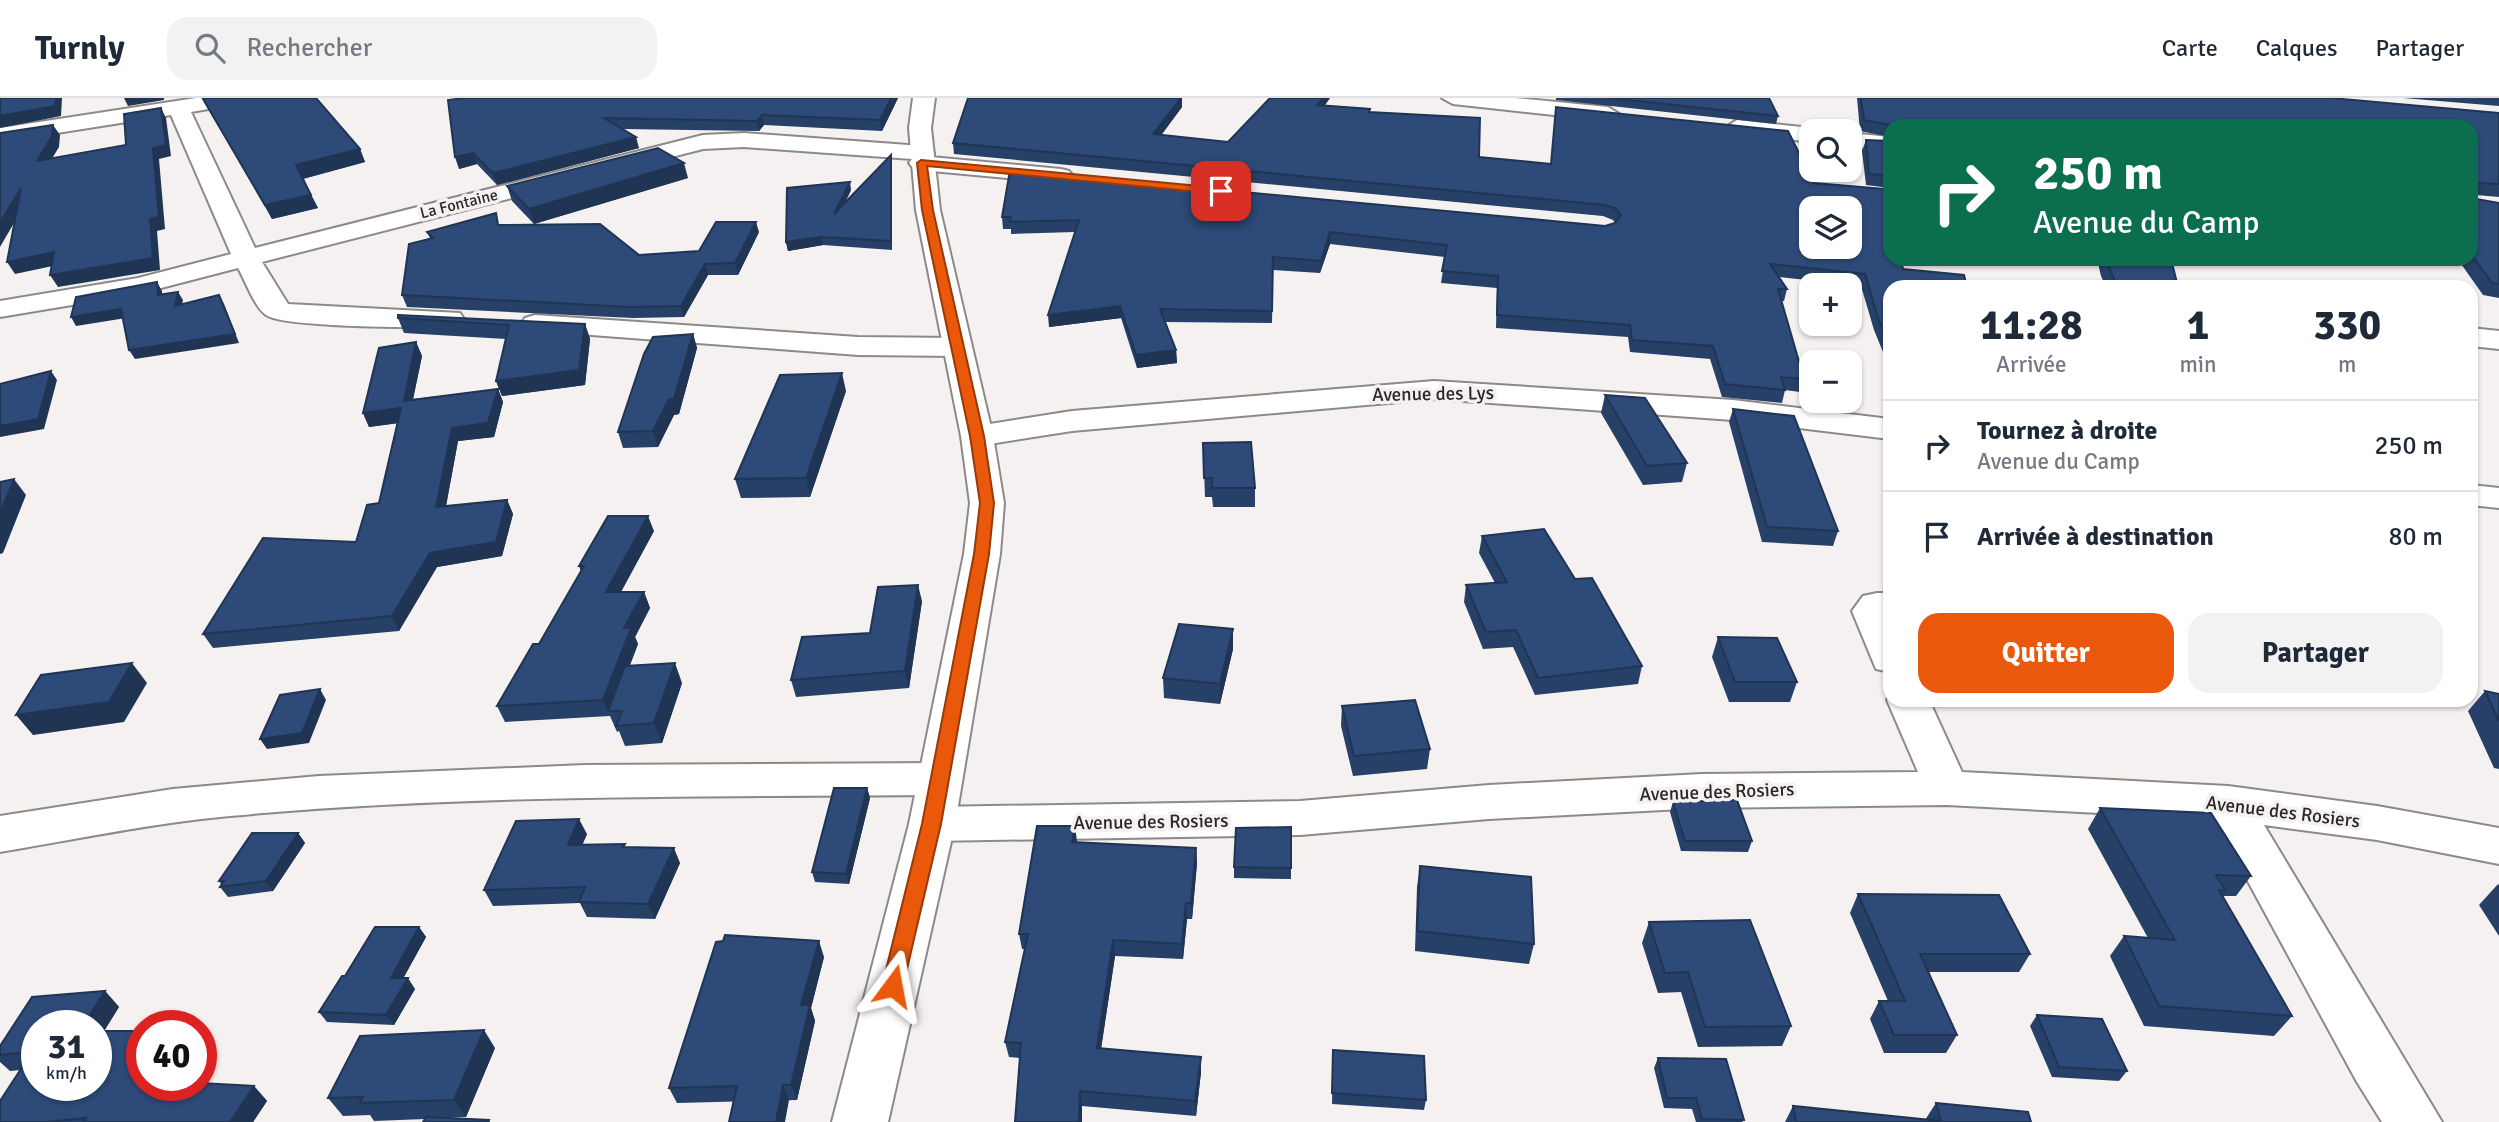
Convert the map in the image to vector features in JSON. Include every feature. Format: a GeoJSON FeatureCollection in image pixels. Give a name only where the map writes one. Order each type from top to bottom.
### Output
{"type":"FeatureCollection","features":[{"type":"Feature","properties":{"kind":"street"},"geometry":{"type":"LineString","coordinates":[[0,135],[237,98]]}},
{"type":"Feature","properties":{"kind":"street"},"geometry":{"type":"LineString","coordinates":[[860,1122],[932,824],[982,554],[987,503],[977,436],[928,210],[921,158],[920,110],[924,98]]}},
{"type":"Feature","properties":{"kind":"street"},"geometry":{"type":"LineString","coordinates":[[1453,98],[1633,117]]}},
{"type":"Feature","properties":{"kind":"street"},"geometry":{"type":"LineString","coordinates":[[178,107],[246,258],[268,301],[282,312],[497,321],[858,346],[957,347]]}},
{"type":"Feature","properties":{"kind":"street"},"geometry":{"type":"LineString","coordinates":[[1716,125],[1799,134]]}},
{"type":"Feature","properties":{"kind":"street","name":"La Fontaine"},"geometry":{"type":"LineString","coordinates":[[0,309],[105,294],[712,141],[921,158],[1088,178]]}},
{"type":"Feature","properties":{"kind":"street"},"geometry":{"type":"LineString","coordinates":[[1862,141],[1883,143]]}},
{"type":"Feature","properties":{"kind":"street"},"geometry":{"type":"LineString","coordinates":[[2478,338],[2499,340]]}},
{"type":"Feature","properties":{"kind":"street","name":"Avenue des Lys"},"geometry":{"type":"LineString","coordinates":[[977,436],[1126,416],[1434,390],[1732,410],[1883,428]]}},
{"type":"Feature","properties":{"kind":"street"},"geometry":{"type":"LineString","coordinates":[[2478,496],[2499,498]]}},
{"type":"Feature","properties":{"kind":"street"},"geometry":{"type":"LineString","coordinates":[[1883,605],[1877,605],[1871,611],[1883,641]]}},
{"type":"Feature","properties":{"kind":"street"},"geometry":{"type":"LineString","coordinates":[[1911,707],[1947,788]]}},
{"type":"Feature","properties":{"kind":"street"},"geometry":{"type":"LineString","coordinates":[[0,834],[227,799],[307,793],[488,783],[940,779]]}},
{"type":"Feature","properties":{"kind":"street","name":"Avenue des Rosiers"},"geometry":{"type":"LineString","coordinates":[[932,824],[1300,818],[1489,802],[1702,791],[1947,788],[2228,803],[2377,823],[2499,846]]}},
{"type":"Feature","properties":{"kind":"street"},"geometry":{"type":"LineString","coordinates":[[2228,803],[2376,1065],[2414,1122]]}},
{"type":"Feature","properties":{"kind":"building"},"geometry":{"type":"Polygon","coordinates":[[[0,98],[56,98],[55,106],[0,116],[0,98]]]}},
{"type":"Feature","properties":{"kind":"building"},"geometry":{"type":"Polygon","coordinates":[[[316,98],[360,149],[296,165],[311,195],[265,205],[203,99],[316,98]]]}},
{"type":"Feature","properties":{"kind":"building"},"geometry":{"type":"Polygon","coordinates":[[[891,98],[880,120],[762,115],[757,121],[604,118],[636,137],[493,173],[473,153],[455,157],[448,100],[891,98]]]}},
{"type":"Feature","properties":{"kind":"building"},"geometry":{"type":"Polygon","coordinates":[[[968,98],[1181,98],[1153,134],[1228,142],[1270,98],[1323,98],[1317,105],[1370,109],[1369,112],[1480,118],[1479,157],[1551,164],[1556,107],[1788,131],[1799,153],[1799,182],[1883,189],[1883,266],[1902,266],[1903,269],[1964,275],[1965,280],[1883,280],[1883,329],[1865,274],[1770,264],[1787,289],[1778,289],[1799,362],[1799,379],[1781,377],[1785,390],[1725,384],[1713,346],[1632,340],[1630,325],[1497,315],[1498,276],[1442,271],[1447,245],[1330,232],[1321,261],[1273,257],[1272,311],[1160,309],[1176,350],[1136,355],[1120,306],[1048,315],[1079,220],[1010,222],[1011,217],[1002,217],[1010,170],[1605,226],[1615,223],[1621,215],[1615,208],[953,143],[968,98]]]}},
{"type":"Feature","properties":{"kind":"building"},"geometry":{"type":"Polygon","coordinates":[[[1609,98],[1769,98],[1778,116],[1609,98]]]}},
{"type":"Feature","properties":{"kind":"building"},"geometry":{"type":"Polygon","coordinates":[[[1861,98],[2331,98],[2499,113],[2499,184],[2478,183],[2478,119],[1883,119],[1883,124],[1864,120],[1861,98]]]}},
{"type":"Feature","properties":{"kind":"building"},"geometry":{"type":"Polygon","coordinates":[[[161,108],[166,145],[153,148],[159,217],[150,219],[153,258],[50,275],[54,252],[7,262],[21,188],[0,223],[0,133],[53,125],[52,136],[37,161],[126,145],[124,114],[161,108]]]}},
{"type":"Feature","properties":{"kind":"building"},"geometry":{"type":"Polygon","coordinates":[[[1866,140],[1883,141],[1883,175],[1869,174],[1866,140]]]}},
{"type":"Feature","properties":{"kind":"building"},"geometry":{"type":"Polygon","coordinates":[[[658,148],[684,163],[529,209],[507,186],[658,148]]]}},
{"type":"Feature","properties":{"kind":"building"},"geometry":{"type":"Polygon","coordinates":[[[891,155],[891,241],[821,237],[786,242],[787,188],[850,182],[834,214],[891,155]]]}},
{"type":"Feature","properties":{"kind":"building"},"geometry":{"type":"Polygon","coordinates":[[[2478,199],[2499,203],[2499,284],[2492,283],[2478,264],[2478,199]]]}},
{"type":"Feature","properties":{"kind":"building"},"geometry":{"type":"Polygon","coordinates":[[[496,213],[498,225],[600,224],[639,255],[699,251],[716,222],[756,222],[735,263],[705,264],[681,306],[629,307],[402,295],[409,244],[433,238],[427,232],[496,213]]]}},
{"type":"Feature","properties":{"kind":"building"},"geometry":{"type":"Polygon","coordinates":[[[2109,266],[2173,266],[2176,280],[2114,280],[2109,266]]]}},
{"type":"Feature","properties":{"kind":"building"},"geometry":{"type":"Polygon","coordinates":[[[157,282],[158,295],[178,292],[175,306],[219,295],[235,334],[129,350],[121,309],[71,317],[76,297],[157,282]]]}},
{"type":"Feature","properties":{"kind":"building"},"geometry":{"type":"Polygon","coordinates":[[[398,315],[585,324],[579,370],[496,381],[509,325],[398,318],[398,315]]]}},
{"type":"Feature","properties":{"kind":"building"},"geometry":{"type":"Polygon","coordinates":[[[693,334],[674,399],[669,399],[653,431],[618,432],[644,354],[653,337],[693,334]]]}},
{"type":"Feature","properties":{"kind":"building"},"geometry":{"type":"Polygon","coordinates":[[[416,342],[404,401],[498,389],[488,423],[452,428],[436,507],[507,500],[496,542],[430,553],[392,616],[203,634],[263,538],[356,542],[367,505],[379,503],[401,408],[363,413],[379,348],[416,342]]]}},
{"type":"Feature","properties":{"kind":"building"},"geometry":{"type":"Polygon","coordinates":[[[51,371],[38,419],[0,426],[0,384],[51,371]]]}},
{"type":"Feature","properties":{"kind":"building"},"geometry":{"type":"Polygon","coordinates":[[[842,373],[806,478],[735,479],[780,375],[842,373]]]}},
{"type":"Feature","properties":{"kind":"building"},"geometry":{"type":"Polygon","coordinates":[[[1605,395],[1645,398],[1687,463],[1647,466],[1605,395]]]}},
{"type":"Feature","properties":{"kind":"building"},"geometry":{"type":"Polygon","coordinates":[[[1733,409],[1794,416],[1838,531],[1767,527],[1733,409]]]}},
{"type":"Feature","properties":{"kind":"building"},"geometry":{"type":"Polygon","coordinates":[[[1251,442],[1255,488],[1212,488],[1212,478],[1204,478],[1203,443],[1251,442]]]}},
{"type":"Feature","properties":{"kind":"building"},"geometry":{"type":"Polygon","coordinates":[[[14,479],[0,514],[0,482],[14,479]]]}},
{"type":"Feature","properties":{"kind":"building"},"geometry":{"type":"Polygon","coordinates":[[[608,516],[648,516],[606,592],[644,592],[624,628],[631,628],[603,700],[497,706],[533,644],[539,644],[584,566],[579,566],[608,516]]]}},
{"type":"Feature","properties":{"kind":"building"},"geometry":{"type":"Polygon","coordinates":[[[1544,529],[1575,579],[1592,578],[1642,666],[1538,678],[1516,630],[1486,632],[1466,585],[1507,582],[1482,536],[1544,529]]]}},
{"type":"Feature","properties":{"kind":"building"},"geometry":{"type":"Polygon","coordinates":[[[918,585],[905,671],[791,680],[802,637],[870,633],[878,587],[918,585]]]}},
{"type":"Feature","properties":{"kind":"building"},"geometry":{"type":"Polygon","coordinates":[[[1179,624],[1233,629],[1220,684],[1163,678],[1179,624]]]}},
{"type":"Feature","properties":{"kind":"building"},"geometry":{"type":"Polygon","coordinates":[[[1718,637],[1777,638],[1797,682],[1735,682],[1718,637]]]}},
{"type":"Feature","properties":{"kind":"building"},"geometry":{"type":"Polygon","coordinates":[[[132,663],[109,702],[16,715],[41,675],[132,663]]]}},
{"type":"Feature","properties":{"kind":"building"},"geometry":{"type":"Polygon","coordinates":[[[675,663],[654,723],[616,726],[622,711],[608,711],[625,666],[675,663]]]}},
{"type":"Feature","properties":{"kind":"building"},"geometry":{"type":"Polygon","coordinates":[[[320,689],[302,733],[260,739],[280,695],[320,689]]]}},
{"type":"Feature","properties":{"kind":"building"},"geometry":{"type":"Polygon","coordinates":[[[2485,691],[2499,694],[2499,721],[2485,691]]]}},
{"type":"Feature","properties":{"kind":"building"},"geometry":{"type":"Polygon","coordinates":[[[1415,700],[1430,749],[1354,756],[1342,706],[1415,700]]]}},
{"type":"Feature","properties":{"kind":"building"},"geometry":{"type":"Polygon","coordinates":[[[834,788],[867,788],[846,874],[812,872],[834,788]]]}},
{"type":"Feature","properties":{"kind":"building"},"geometry":{"type":"Polygon","coordinates":[[[1737,800],[1752,841],[1685,841],[1673,802],[1737,800]]]}},
{"type":"Feature","properties":{"kind":"building"},"geometry":{"type":"Polygon","coordinates":[[[2100,808],[2211,813],[2251,876],[2216,875],[2226,891],[2219,890],[2292,1016],[2159,1006],[2124,936],[2175,940],[2100,808]]]}},
{"type":"Feature","properties":{"kind":"building"},"geometry":{"type":"Polygon","coordinates":[[[579,819],[568,845],[625,844],[623,847],[674,848],[648,904],[579,902],[585,887],[484,890],[516,821],[579,819]]]}},
{"type":"Feature","properties":{"kind":"building"},"geometry":{"type":"Polygon","coordinates":[[[1037,826],[1075,826],[1072,842],[1196,848],[1191,903],[1186,903],[1182,944],[1113,940],[1097,1048],[1201,1057],[1195,1101],[1080,1091],[1079,1122],[1015,1122],[1021,1043],[1005,1042],[1028,934],[1019,934],[1037,826]]]}},
{"type":"Feature","properties":{"kind":"building"},"geometry":{"type":"Polygon","coordinates":[[[1291,827],[1291,868],[1234,867],[1236,828],[1291,827]]]}},
{"type":"Feature","properties":{"kind":"building"},"geometry":{"type":"Polygon","coordinates":[[[252,833],[298,833],[266,881],[220,887],[224,881],[219,881],[252,833]]]}},
{"type":"Feature","properties":{"kind":"building"},"geometry":{"type":"Polygon","coordinates":[[[1420,866],[1531,877],[1534,944],[1417,931],[1420,866]]]}},
{"type":"Feature","properties":{"kind":"building"},"geometry":{"type":"Polygon","coordinates":[[[1858,894],[1999,895],[2030,954],[1920,954],[1957,1035],[1894,1035],[1879,1001],[1905,1001],[1858,894]]]}},
{"type":"Feature","properties":{"kind":"building"},"geometry":{"type":"Polygon","coordinates":[[[1750,920],[1791,1026],[1705,1027],[1688,972],[1665,973],[1649,922],[1750,920]]]}},
{"type":"Feature","properties":{"kind":"building"},"geometry":{"type":"Polygon","coordinates":[[[375,927],[419,927],[391,978],[408,978],[386,1015],[319,1012],[342,976],[345,976],[375,927]]]}},
{"type":"Feature","properties":{"kind":"building"},"geometry":{"type":"Polygon","coordinates":[[[725,935],[819,941],[801,1005],[810,1005],[791,1085],[783,1085],[776,1122],[729,1122],[737,1086],[669,1088],[716,942],[723,941],[725,935]]]}},
{"type":"Feature","properties":{"kind":"building"},"geometry":{"type":"Polygon","coordinates":[[[105,991],[93,1010],[24,1010],[32,997],[105,991]]]}},
{"type":"Feature","properties":{"kind":"building"},"geometry":{"type":"Polygon","coordinates":[[[21,1014],[21,1053],[0,1055],[0,1046],[21,1014]]]}},
{"type":"Feature","properties":{"kind":"building"},"geometry":{"type":"Polygon","coordinates":[[[2037,1015],[2102,1019],[2127,1071],[2059,1067],[2037,1015]]]}},
{"type":"Feature","properties":{"kind":"building"},"geometry":{"type":"Polygon","coordinates":[[[484,1030],[454,1100],[360,1103],[363,1097],[328,1098],[360,1036],[484,1030]]]}},
{"type":"Feature","properties":{"kind":"building"},"geometry":{"type":"Polygon","coordinates":[[[112,1031],[126,1031],[126,1101],[217,1101],[217,1084],[254,1086],[230,1122],[84,1122],[86,1118],[46,1122],[0,1122],[0,1101],[21,1069],[21,1101],[112,1101],[112,1031]]]}},
{"type":"Feature","properties":{"kind":"building"},"geometry":{"type":"Polygon","coordinates":[[[1333,1050],[1424,1056],[1426,1100],[1332,1093],[1333,1050]]]}},
{"type":"Feature","properties":{"kind":"building"},"geometry":{"type":"Polygon","coordinates":[[[1658,1058],[1726,1059],[1744,1120],[1702,1119],[1696,1098],[1667,1098],[1658,1058]]]}},
{"type":"Feature","properties":{"kind":"building"},"geometry":{"type":"Polygon","coordinates":[[[1936,1103],[2028,1112],[2031,1122],[1796,1122],[1793,1106],[1941,1121],[1936,1103]]]}},
{"type":"Feature","properties":{"kind":"building"},"geometry":{"type":"Polygon","coordinates":[[[426,1117],[489,1120],[423,1122],[426,1117]]]}},
{"type":"Feature","properties":{"kind":"route"},"geometry":{"type":"LineString","coordinates":[[893,986],[932,824],[982,554],[987,503],[980,450],[928,210],[921,163],[1221,191]]}}]}
